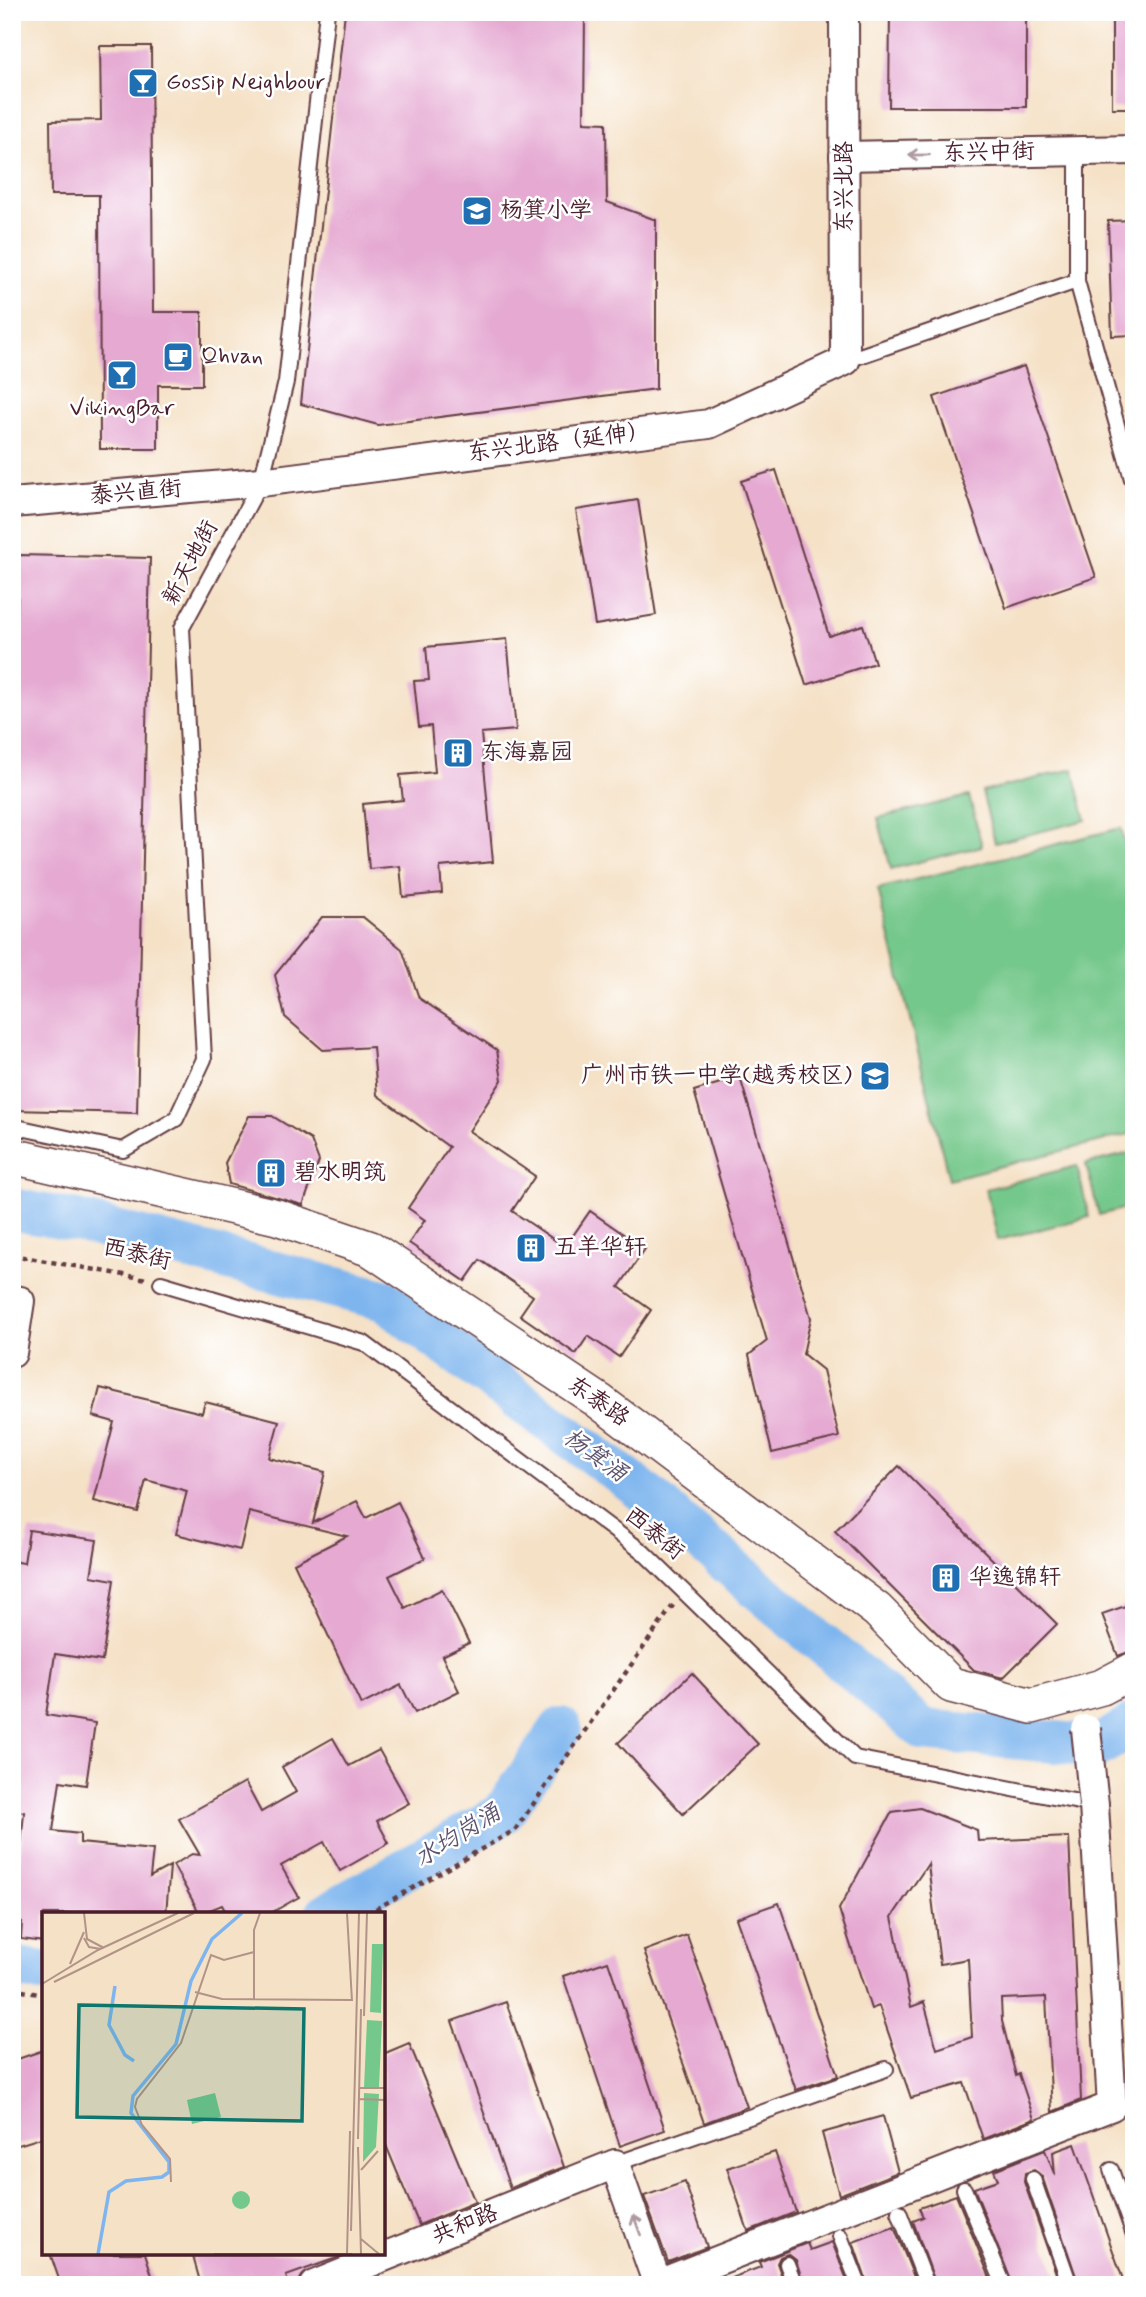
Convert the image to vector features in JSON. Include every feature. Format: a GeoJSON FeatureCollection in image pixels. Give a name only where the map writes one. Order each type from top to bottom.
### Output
{"type":"FeatureCollection","features":[{"type":"Feature","properties":{"kind":"street","name":"东兴北路"},"geometry":{"type":"LineString","coordinates":[[844,12],[845,361]]}},
{"type":"Feature","properties":{"kind":"street","name":"东兴中街"},"geometry":{"type":"LineString","coordinates":[[845,156],[1134,150]]}},
{"type":"Feature","properties":{"kind":"street","name":"东兴北路（延伸）"},"geometry":{"type":"LineString","coordinates":[[261,482],[709,424],[845,361]]}},
{"type":"Feature","properties":{"kind":"street","name":"泰兴直街"},"geometry":{"type":"LineString","coordinates":[[12,503],[261,482]]}},
{"type":"Feature","properties":{"kind":"street","name":"东泰路"},"geometry":{"type":"LineString","coordinates":[[12,1156],[277,1217],[372,1249],[599,1401],[877,1610],[951,1685],[1032,1706],[1102,1687],[1134,1671]]}},
{"type":"Feature","properties":{"kind":"street"},"geometry":{"type":"LineString","coordinates":[[12,1353],[16,1301]]}},
{"type":"Feature","properties":{"kind":"street"},"geometry":{"type":"LineString","coordinates":[[615,2164],[658,2284],[1112,2106],[1094,1805],[1083,1692]]}},
{"type":"Feature","properties":{"kind":"street","name":"共和路"},"geometry":{"type":"LineString","coordinates":[[314,2285],[615,2164]]}},
{"type":"Feature","properties":{"kind":"lane","name":"新天地街"},"geometry":{"type":"LineString","coordinates":[[12,1126],[123,1150],[176,1119],[204,1059],[182,628],[261,482],[286,382],[327,12]]}},
{"type":"Feature","properties":{"kind":"lane"},"geometry":{"type":"LineString","coordinates":[[1077,151],[1077,281],[1132,479]]}},
{"type":"Feature","properties":{"kind":"lane"},"geometry":{"type":"LineString","coordinates":[[845,361],[1077,281]]}},
{"type":"Feature","properties":{"kind":"lane","name":"西泰街"},"geometry":{"type":"LineString","coordinates":[[162,1283],[364,1343],[643,1552],[685,1589],[855,1758],[1094,1805]]}},
{"type":"Feature","properties":{"kind":"lane"},"geometry":{"type":"LineString","coordinates":[[615,2164],[886,2069]]}},
{"type":"Feature","properties":{"kind":"lane"},"geometry":{"type":"LineString","coordinates":[[1111,2170],[1134,2235]]}},
{"type":"Feature","properties":{"kind":"lane"},"geometry":{"type":"LineString","coordinates":[[1032,2179],[1070,2285]]}},
{"type":"Feature","properties":{"kind":"lane"},"geometry":{"type":"LineString","coordinates":[[964,2189],[1003,2285]]}},
{"type":"Feature","properties":{"kind":"lane"},"geometry":{"type":"LineString","coordinates":[[899,2212],[927,2285]]}},
{"type":"Feature","properties":{"kind":"lane"},"geometry":{"type":"LineString","coordinates":[[841,2236],[859,2285]]}},
{"type":"Feature","properties":{"kind":"lane"},"geometry":{"type":"LineString","coordinates":[[788,2264],[795,2285]]}},
{"type":"Feature","properties":{"kind":"path","name":"西泰街"},"geometry":{"type":"LineString","coordinates":[[12,1255],[117,1272],[162,1283]]}},
{"type":"Feature","properties":{"kind":"path"},"geometry":{"type":"LineString","coordinates":[[371,1912],[515,1830],[685,1589]]}},
{"type":"Feature","properties":{"kind":"path"},"geometry":{"type":"LineString","coordinates":[[12,1989],[42,1994]]}},
{"type":"Feature","properties":{"kind":"green space"},"geometry":{"type":"Polygon","coordinates":[[[1073,769],[1086,820],[995,843],[982,792],[1073,769]]]}},
{"type":"Feature","properties":{"kind":"green space"},"geometry":{"type":"Polygon","coordinates":[[[969,796],[982,846],[891,869],[878,818],[969,796]]]}},
{"type":"Feature","properties":{"kind":"green space"},"geometry":{"type":"Polygon","coordinates":[[[1121,828],[1134,879],[1134,1133],[949,1179],[878,889],[1121,828]]]}},
{"type":"Feature","properties":{"kind":"green space"},"geometry":{"type":"Polygon","coordinates":[[[1134,1152],[1134,1206],[1099,1215],[1086,1164],[1134,1152]]]}},
{"type":"Feature","properties":{"kind":"green space"},"geometry":{"type":"Polygon","coordinates":[[[1077,1166],[1089,1217],[998,1240],[986,1189],[1077,1166]]]}},
{"type":"Feature","properties":{"kind":"building","name":"杨箕小学"},"geometry":{"type":"Polygon","coordinates":[[[345,12],[585,12],[584,122],[606,123],[607,202],[656,220],[656,389],[378,425],[301,404],[345,12]]]}},
{"type":"Feature","properties":{"kind":"building"},"geometry":{"type":"Polygon","coordinates":[[[890,12],[1026,12],[1026,107],[889,107],[890,12]]]}},
{"type":"Feature","properties":{"kind":"building"},"geometry":{"type":"Polygon","coordinates":[[[1112,12],[1134,12],[1134,108],[1112,108],[1112,12]]]}},
{"type":"Feature","properties":{"kind":"building"},"geometry":{"type":"Polygon","coordinates":[[[100,46],[151,46],[153,312],[202,312],[202,385],[158,385],[158,449],[100,449],[99,195],[51,195],[50,121],[101,120],[100,46]]]}},
{"type":"Feature","properties":{"kind":"building"},"geometry":{"type":"Polygon","coordinates":[[[1134,220],[1134,335],[1112,336],[1108,221],[1134,220]]]}},
{"type":"Feature","properties":{"kind":"building"},"geometry":{"type":"Polygon","coordinates":[[[1024,366],[1096,577],[1006,608],[934,397],[1024,366]]]}},
{"type":"Feature","properties":{"kind":"building"},"geometry":{"type":"Polygon","coordinates":[[[776,470],[829,636],[863,625],[875,663],[806,685],[741,481],[776,470]]]}},
{"type":"Feature","properties":{"kind":"building"},"geometry":{"type":"Polygon","coordinates":[[[638,500],[656,615],[595,625],[576,510],[638,500]]]}},
{"type":"Feature","properties":{"kind":"building"},"geometry":{"type":"Polygon","coordinates":[[[19,555],[150,558],[137,1113],[12,1110],[12,764],[19,555]]]}},
{"type":"Feature","properties":{"kind":"building","name":"东海嘉园"},"geometry":{"type":"Polygon","coordinates":[[[507,639],[516,730],[481,733],[493,862],[440,867],[442,893],[403,897],[400,866],[369,869],[363,804],[403,800],[400,775],[435,772],[431,726],[419,727],[414,681],[429,680],[426,647],[507,639]]]}},
{"type":"Feature","properties":{"kind":"building"},"geometry":{"type":"Polygon","coordinates":[[[322,917],[363,917],[402,949],[419,998],[497,1050],[502,1080],[469,1131],[535,1176],[512,1211],[565,1247],[590,1211],[645,1249],[619,1287],[651,1310],[619,1357],[588,1336],[576,1354],[520,1315],[533,1296],[480,1260],[465,1281],[409,1243],[425,1220],[408,1208],[449,1147],[377,1095],[373,1047],[323,1050],[285,1017],[275,975],[322,917]]]}},
{"type":"Feature","properties":{"kind":"building"},"geometry":{"type":"Polygon","coordinates":[[[740,1077],[811,1318],[803,1354],[823,1370],[839,1437],[772,1453],[749,1355],[767,1341],[694,1091],[740,1077]]]}},
{"type":"Feature","properties":{"kind":"building","name":"碧水明筑"},"geometry":{"type":"Polygon","coordinates":[[[249,1116],[272,1116],[311,1140],[319,1161],[303,1205],[229,1184],[225,1163],[249,1116]]]}},
{"type":"Feature","properties":{"kind":"building"},"geometry":{"type":"Polygon","coordinates":[[[100,1388],[202,1413],[205,1402],[279,1421],[269,1458],[325,1472],[313,1523],[357,1501],[366,1518],[398,1502],[425,1558],[389,1576],[405,1608],[442,1589],[469,1643],[442,1656],[459,1691],[415,1713],[401,1685],[361,1705],[294,1563],[347,1536],[249,1512],[240,1550],[176,1534],[187,1491],[146,1480],[138,1512],[94,1501],[114,1422],[93,1416],[100,1388]]]}},
{"type":"Feature","properties":{"kind":"building","name":"华逸锦轩"},"geometry":{"type":"Polygon","coordinates":[[[899,1466],[1057,1624],[1003,1678],[974,1670],[835,1531],[899,1466]]]}},
{"type":"Feature","properties":{"kind":"building"},"geometry":{"type":"Polygon","coordinates":[[[29,1530],[97,1540],[91,1576],[114,1580],[102,1661],[55,1654],[46,1715],[95,1723],[86,1785],[60,1781],[53,1831],[80,1834],[80,1843],[153,1850],[150,1877],[170,1866],[166,1912],[42,1912],[42,1942],[21,1939],[22,1922],[12,1921],[12,1867],[19,1868],[24,1812],[12,1810],[12,1561],[24,1563],[29,1530]]]}},
{"type":"Feature","properties":{"kind":"building"},"geometry":{"type":"Polygon","coordinates":[[[1134,1603],[1134,1650],[1118,1656],[1102,1614],[1134,1603]]]}},
{"type":"Feature","properties":{"kind":"building"},"geometry":{"type":"Polygon","coordinates":[[[692,1673],[758,1744],[683,1814],[618,1743],[692,1673]]]}},
{"type":"Feature","properties":{"kind":"building"},"geometry":{"type":"Polygon","coordinates":[[[333,1738],[349,1766],[379,1750],[409,1803],[377,1821],[389,1843],[340,1871],[324,1842],[281,1866],[299,1897],[273,1912],[226,1912],[222,1905],[199,1912],[173,1865],[192,1854],[200,1855],[179,1819],[245,1782],[261,1812],[296,1792],[282,1767],[333,1738]]]}},
{"type":"Feature","properties":{"kind":"building"},"geometry":{"type":"Polygon","coordinates":[[[920,1808],[977,1830],[978,1841],[1069,1837],[1081,2100],[1052,2112],[1046,1997],[1001,1999],[1002,2021],[1016,2076],[1019,2074],[1034,2119],[983,2139],[964,2083],[911,2098],[879,2006],[871,2009],[839,1909],[892,1812],[920,1808]],[[928,1864],[892,1917],[911,2007],[924,2002],[937,2049],[972,2037],[968,1959],[940,1964],[928,1864]]]}},
{"type":"Feature","properties":{"kind":"building"},"geometry":{"type":"Polygon","coordinates":[[[779,1903],[838,2076],[796,2090],[736,1918],[779,1903]]]}},
{"type":"Feature","properties":{"kind":"building"},"geometry":{"type":"Polygon","coordinates":[[[687,1935],[747,2107],[704,2123],[644,1951],[687,1935]]]}},
{"type":"Feature","properties":{"kind":"building"},"geometry":{"type":"Polygon","coordinates":[[[608,1961],[665,2130],[620,2146],[563,1976],[608,1961]]]}},
{"type":"Feature","properties":{"kind":"building"},"geometry":{"type":"Polygon","coordinates":[[[506,2002],[564,2167],[510,2188],[452,2021],[506,2002]]]}},
{"type":"Feature","properties":{"kind":"building"},"geometry":{"type":"Polygon","coordinates":[[[409,2043],[475,2202],[419,2225],[385,2143],[385,2053],[409,2043]]]}},
{"type":"Feature","properties":{"kind":"building"},"geometry":{"type":"Polygon","coordinates":[[[42,2051],[42,2138],[12,2147],[12,2061],[42,2051]]]}},
{"type":"Feature","properties":{"kind":"building"},"geometry":{"type":"Polygon","coordinates":[[[883,2116],[898,2172],[839,2195],[822,2133],[883,2116]]]}},
{"type":"Feature","properties":{"kind":"building"},"geometry":{"type":"Polygon","coordinates":[[[1075,2144],[1125,2285],[1079,2285],[1042,2176],[1034,2170],[1025,2173],[1024,2182],[1060,2285],[1013,2285],[974,2188],[998,2180],[994,2170],[1045,2150],[1055,2176],[1053,2152],[1075,2144]]]}},
{"type":"Feature","properties":{"kind":"building"},"geometry":{"type":"Polygon","coordinates":[[[775,2152],[796,2212],[748,2231],[727,2168],[775,2152]]]}},
{"type":"Feature","properties":{"kind":"building"},"geometry":{"type":"Polygon","coordinates":[[[685,2182],[707,2247],[668,2262],[644,2196],[685,2182]]]}},
{"type":"Feature","properties":{"kind":"building"},"geometry":{"type":"Polygon","coordinates":[[[956,2195],[993,2285],[936,2285],[913,2221],[923,2217],[919,2208],[956,2195]]]}},
{"type":"Feature","properties":{"kind":"building"},"geometry":{"type":"Polygon","coordinates":[[[894,2227],[917,2285],[868,2285],[853,2242],[894,2227]]]}},
{"type":"Feature","properties":{"kind":"building"},"geometry":{"type":"Polygon","coordinates":[[[832,2242],[849,2285],[804,2285],[796,2260],[788,2254],[780,2257],[777,2263],[785,2285],[720,2285],[720,2282],[761,2267],[759,2262],[807,2243],[810,2250],[832,2242]]]}},
{"type":"Feature","properties":{"kind":"building"},"geometry":{"type":"Polygon","coordinates":[[[51,2255],[146,2255],[155,2285],[61,2285],[51,2255]]]}},
{"type":"Feature","properties":{"kind":"building"},"geometry":{"type":"Polygon","coordinates":[[[193,2255],[342,2255],[286,2276],[289,2285],[201,2285],[193,2255]]]}},
{"type":"Feature","properties":{"kind":"waterway","name":"杨箕涌"},"geometry":{"type":"LineString","coordinates":[[12,1209],[77,1221],[384,1300],[640,1489],[924,1730],[1099,1746],[1134,1724]]}},
{"type":"Feature","properties":{"kind":"waterway","name":"水均岗涌"},"geometry":{"type":"LineString","coordinates":[[330,1912],[502,1814],[561,1728]]}},
{"type":"Feature","properties":{"kind":"waterway","name":"水均岗涌"},"geometry":{"type":"LineString","coordinates":[[12,1967],[42,1972]]}},
{"type":"Feature","properties":{"kind":"place","name":"Gossip Neighbour"},"geometry":{"type":"Point","coordinates":[143,83]}},
{"type":"Feature","properties":{"kind":"place","name":"杨箕小学"},"geometry":{"type":"Point","coordinates":[477,211]}},
{"type":"Feature","properties":{"kind":"place","name":"Qhvan"},"geometry":{"type":"Point","coordinates":[178,357]}},
{"type":"Feature","properties":{"kind":"place","name":"VikingBar"},"geometry":{"type":"Point","coordinates":[122,375]}},
{"type":"Feature","properties":{"kind":"place","name":"东海嘉园"},"geometry":{"type":"Point","coordinates":[458,753]}},
{"type":"Feature","properties":{"kind":"place","name":"广州市铁一中学(越秀校区)"},"geometry":{"type":"Point","coordinates":[875,1076]}},
{"type":"Feature","properties":{"kind":"place","name":"碧水明筑"},"geometry":{"type":"Point","coordinates":[271,1173]}},
{"type":"Feature","properties":{"kind":"place","name":"五羊华轩"},"geometry":{"type":"Point","coordinates":[531,1248]}},
{"type":"Feature","properties":{"kind":"place","name":"华逸锦轩"},"geometry":{"type":"Point","coordinates":[946,1578]}}]}
